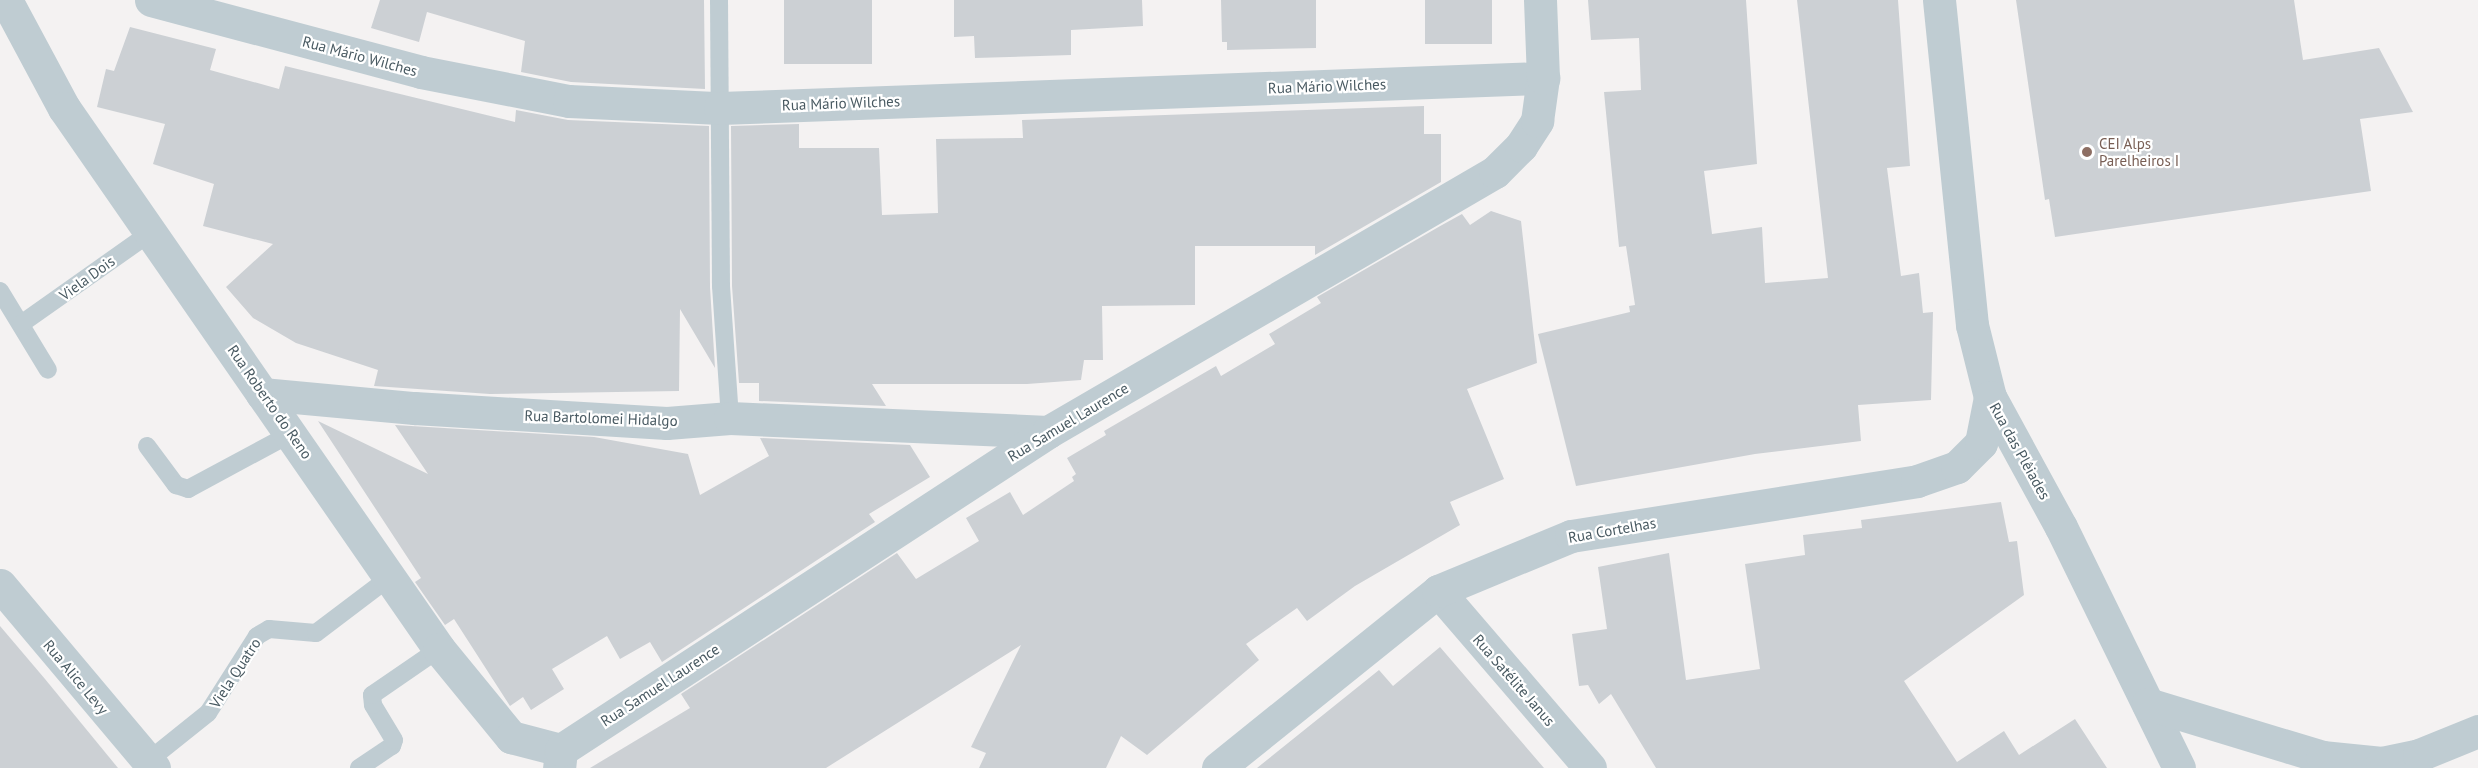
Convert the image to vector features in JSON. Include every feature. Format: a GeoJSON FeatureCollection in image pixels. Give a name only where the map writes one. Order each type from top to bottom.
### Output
{"type":"FeatureCollection","features":[{"type":"Feature","properties":{"kind":"street","name":"Rua Roberto do Reno"},"geometry":{"type":"LineString","coordinates":[[6,0],[64,108],[153,231],[262,394],[292,434],[439,649],[511,736],[560,759]]}},
{"type":"Feature","properties":{"kind":"street","name":"Rua Mário Wilches"},"geometry":{"type":"LineString","coordinates":[[151,0],[421,72],[569,101],[720,108],[1543,78]]}},
{"type":"Feature","properties":{"kind":"street","name":"Rua Samuel Laurence"},"geometry":{"type":"LineString","coordinates":[[560,759],[1048,432],[1495,172],[1521,146],[1537,121],[1543,78],[1540,0]]}},
{"type":"Feature","properties":{"kind":"street","name":"Rua das Plêiades"},"geometry":{"type":"LineString","coordinates":[[1939,0],[1972,325],[1990,397],[2061,527],[2179,768]]}},
{"type":"Feature","properties":{"kind":"street","name":"Rua Bartolomei Hidalgo"},"geometry":{"type":"LineString","coordinates":[[262,394],[414,408],[667,423],[730,418],[1048,432]]}},
{"type":"Feature","properties":{"kind":"street","name":"Rua Cortelhas"},"geometry":{"type":"LineString","coordinates":[[1218,768],[1438,591],[1571,536],[1927,477],[1957,466],[1981,443],[1990,397]]}},
{"type":"Feature","properties":{"kind":"street","name":"Rua Alice Levy"},"geometry":{"type":"LineString","coordinates":[[0,585],[151,764]]}},
{"type":"Feature","properties":{"kind":"street","name":"Rua Satélite Janus"},"geometry":{"type":"LineString","coordinates":[[1438,591],[1590,768]]}},
{"type":"Feature","properties":{"kind":"street"},"geometry":{"type":"LineString","coordinates":[[2148,704],[2322,757],[2382,763],[2419,755],[2478,731]]}},
{"type":"Feature","properties":{"kind":"lane"},"geometry":{"type":"LineString","coordinates":[[718,0],[721,286],[730,418]]}},
{"type":"Feature","properties":{"kind":"lane","name":"Viela Dois"},"geometry":{"type":"LineString","coordinates":[[21,324],[153,231]]}},
{"type":"Feature","properties":{"kind":"lane"},"geometry":{"type":"LineString","coordinates":[[0,291],[48,370]]}},
{"type":"Feature","properties":{"kind":"lane"},"geometry":{"type":"LineString","coordinates":[[147,446],[177,485],[188,489],[292,434]]}},
{"type":"Feature","properties":{"kind":"lane","name":"Viela Quatro"},"geometry":{"type":"LineString","coordinates":[[151,764],[208,713],[257,636],[269,629],[316,633],[390,577]]}},
{"type":"Feature","properties":{"kind":"lane"},"geometry":{"type":"LineString","coordinates":[[359,768],[392,746],[394,740],[373,705],[372,695],[439,649]]}},
{"type":"Feature","properties":{"kind":"building"},"geometry":{"type":"Polygon","coordinates":[[[380,0],[704,0],[705,89],[571,82],[521,72],[525,41],[427,12],[419,42],[371,28],[380,0]]]}},
{"type":"Feature","properties":{"kind":"building"},"geometry":{"type":"Polygon","coordinates":[[[784,0],[872,0],[872,64],[784,64],[784,0]]]}},
{"type":"Feature","properties":{"kind":"building"},"geometry":{"type":"Polygon","coordinates":[[[954,0],[1142,0],[1143,26],[1071,30],[1071,55],[975,58],[974,36],[954,37],[954,0]]]}},
{"type":"Feature","properties":{"kind":"building"},"geometry":{"type":"Polygon","coordinates":[[[1221,0],[1316,0],[1316,48],[1227,50],[1227,42],[1222,42],[1221,0]]]}},
{"type":"Feature","properties":{"kind":"building"},"geometry":{"type":"Polygon","coordinates":[[[1425,0],[1492,0],[1492,44],[1425,44],[1425,0]]]}},
{"type":"Feature","properties":{"kind":"building"},"geometry":{"type":"Polygon","coordinates":[[[1588,0],[1746,0],[1757,164],[1704,171],[1712,234],[1762,227],[1765,283],[1828,278],[1797,0],[1898,0],[1910,166],[1887,168],[1901,276],[1919,273],[1923,313],[1933,312],[1931,400],[1858,405],[1861,441],[1755,454],[1576,486],[1538,334],[1630,312],[1629,306],[1635,305],[1626,246],[1619,247],[1604,92],[1641,90],[1639,38],[1591,40],[1588,0]]]}},
{"type":"Feature","properties":{"kind":"building"},"geometry":{"type":"Polygon","coordinates":[[[2016,0],[2294,0],[2303,60],[2379,48],[2413,112],[2360,119],[2371,191],[2055,237],[2049,199],[2045,200],[2016,0]]]}},
{"type":"Feature","properties":{"kind":"building"},"geometry":{"type":"Polygon","coordinates":[[[130,27],[216,49],[210,70],[279,89],[285,66],[515,122],[516,110],[568,120],[709,126],[710,287],[715,368],[680,309],[679,391],[490,394],[374,386],[378,370],[296,343],[253,318],[226,287],[273,244],[203,226],[214,184],[153,164],[165,124],[97,107],[106,69],[114,71],[130,27]]]}},
{"type":"Feature","properties":{"kind":"building"},"geometry":{"type":"Polygon","coordinates":[[[1424,106],[1424,134],[1441,134],[1441,182],[1315,255],[1315,246],[1195,246],[1195,305],[1102,306],[1103,360],[1084,360],[1081,380],[1027,384],[872,384],[886,406],[759,401],[759,383],[739,383],[732,286],[731,126],[799,124],[799,148],[879,148],[882,215],[938,213],[936,139],[1023,138],[1022,120],[1424,106]]]}},
{"type":"Feature","properties":{"kind":"building"},"geometry":{"type":"Polygon","coordinates":[[[1491,211],[1521,221],[1537,363],[1467,389],[1504,479],[1450,502],[1460,525],[1355,586],[1307,621],[1297,608],[1246,644],[1259,660],[1147,755],[1121,736],[1106,768],[979,768],[986,753],[971,747],[1021,645],[826,768],[590,768],[690,708],[681,694],[897,553],[916,579],[979,541],[966,518],[1010,492],[1023,515],[1074,481],[1072,477],[1076,474],[1067,458],[1106,435],[1104,431],[1216,366],[1221,376],[1275,344],[1269,334],[1321,303],[1317,297],[1442,225],[1462,214],[1470,225],[1491,211]]]}},
{"type":"Feature","properties":{"kind":"building"},"geometry":{"type":"Polygon","coordinates":[[[318,421],[428,474],[395,425],[594,437],[688,454],[700,495],[769,456],[760,438],[910,445],[930,477],[869,514],[875,522],[662,662],[650,642],[620,659],[607,636],[552,669],[564,689],[531,710],[523,697],[510,706],[454,619],[445,625],[415,582],[421,578],[318,421]]]}},
{"type":"Feature","properties":{"kind":"building"},"geometry":{"type":"Polygon","coordinates":[[[2001,502],[2009,542],[2017,541],[2024,595],[1904,681],[1957,762],[2004,731],[2019,755],[2075,719],[2107,768],[1656,768],[1611,694],[1599,704],[1588,685],[1579,686],[1572,634],[1607,629],[1598,567],[1669,553],[1686,680],[1760,669],[1745,564],[1805,555],[1803,535],[1862,528],[1861,520],[2001,502]]]}},
{"type":"Feature","properties":{"kind":"building"},"geometry":{"type":"Polygon","coordinates":[[[0,626],[45,679],[118,768],[0,768],[0,626]]]}},
{"type":"Feature","properties":{"kind":"building"},"geometry":{"type":"Polygon","coordinates":[[[1440,647],[1544,768],[1257,768],[1379,670],[1393,686],[1440,647]]]}},
{"type":"Feature","properties":{"kind":"place","name":"CEI Alps Parelheiros I"},"geometry":{"type":"Point","coordinates":[2087,152]}}]}
